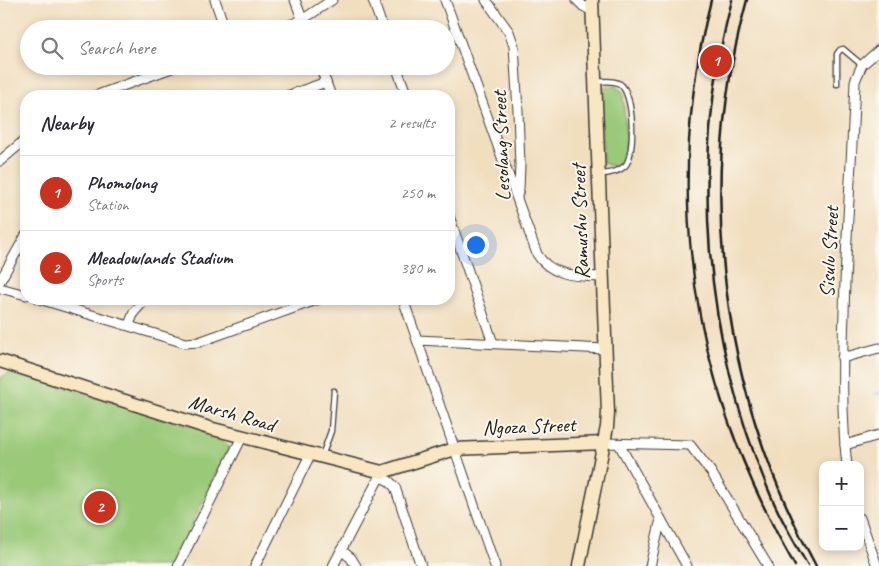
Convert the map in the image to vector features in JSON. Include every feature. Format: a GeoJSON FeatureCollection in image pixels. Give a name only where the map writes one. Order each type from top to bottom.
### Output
{"type":"FeatureCollection","features":[{"type":"Feature","properties":{"kind":"street"},"geometry":{"type":"LineString","coordinates":[[215,0],[222,20]]}},
{"type":"Feature","properties":{"kind":"street"},"geometry":{"type":"LineString","coordinates":[[295,0],[302,20]]}},
{"type":"Feature","properties":{"kind":"street"},"geometry":{"type":"LineString","coordinates":[[309,20],[332,0]]}},
{"type":"Feature","properties":{"kind":"street"},"geometry":{"type":"LineString","coordinates":[[373,0],[380,20]]}},
{"type":"Feature","properties":{"kind":"street"},"geometry":{"type":"LineString","coordinates":[[445,0],[452,20]]}},
{"type":"Feature","properties":{"kind":"street","name":"Lesolang Street"},"geometry":{"type":"LineString","coordinates":[[486,0],[508,32],[514,46],[520,165],[517,197],[533,246],[543,263],[561,273],[602,277]]}},
{"type":"Feature","properties":{"kind":"street"},"geometry":{"type":"LineString","coordinates":[[577,0],[583,6],[592,6]]}},
{"type":"Feature","properties":{"kind":"street","name":"Ramushu Street"},"geometry":{"type":"LineString","coordinates":[[579,566],[604,443],[608,413],[592,6]]}},
{"type":"Feature","properties":{"kind":"street"},"geometry":{"type":"LineString","coordinates":[[455,27],[517,197]]}},
{"type":"Feature","properties":{"kind":"street"},"geometry":{"type":"LineString","coordinates":[[862,65],[879,50]]}},
{"type":"Feature","properties":{"kind":"street","name":"Sisulu Street"},"geometry":{"type":"LineString","coordinates":[[847,461],[842,358],[846,248],[855,81],[862,65]]}},
{"type":"Feature","properties":{"kind":"street"},"geometry":{"type":"LineString","coordinates":[[111,90],[152,75]]}},
{"type":"Feature","properties":{"kind":"street"},"geometry":{"type":"LineString","coordinates":[[323,75],[329,90]]}},
{"type":"Feature","properties":{"kind":"street"},"geometry":{"type":"LineString","coordinates":[[399,75],[405,90]]}},
{"type":"Feature","properties":{"kind":"street"},"geometry":{"type":"LineString","coordinates":[[304,90],[326,82]]}},
{"type":"Feature","properties":{"kind":"street"},"geometry":{"type":"LineString","coordinates":[[0,161],[20,145]]}},
{"type":"Feature","properties":{"kind":"street"},"geometry":{"type":"LineString","coordinates":[[455,233],[493,343]]}},
{"type":"Feature","properties":{"kind":"street"},"geometry":{"type":"LineString","coordinates":[[0,281],[20,246]]}},
{"type":"Feature","properties":{"kind":"street"},"geometry":{"type":"LineString","coordinates":[[0,288],[20,293]]}},
{"type":"Feature","properties":{"kind":"street"},"geometry":{"type":"LineString","coordinates":[[72,305],[186,343],[198,342],[302,305]]}},
{"type":"Feature","properties":{"kind":"street"},"geometry":{"type":"LineString","coordinates":[[129,325],[134,312],[140,305]]}},
{"type":"Feature","properties":{"kind":"street"},"geometry":{"type":"LineString","coordinates":[[405,305],[496,566]]}},
{"type":"Feature","properties":{"kind":"street"},"geometry":{"type":"LineString","coordinates":[[417,340],[604,349]]}},
{"type":"Feature","properties":{"kind":"street"},"geometry":{"type":"LineString","coordinates":[[842,358],[879,348]]}},
{"type":"Feature","properties":{"kind":"street","name":"Marsh Road"},"geometry":{"type":"LineString","coordinates":[[0,360],[177,418],[381,474]]}},
{"type":"Feature","properties":{"kind":"street"},"geometry":{"type":"LineString","coordinates":[[178,566],[242,437]]}},
{"type":"Feature","properties":{"kind":"street"},"geometry":{"type":"LineString","coordinates":[[845,445],[878,437]]}},
{"type":"Feature","properties":{"kind":"street"},"geometry":{"type":"LineString","coordinates":[[604,443],[685,444],[692,447],[736,511],[768,566]]}},
{"type":"Feature","properties":{"kind":"street","name":"Ngoza Street"},"geometry":{"type":"LineString","coordinates":[[455,448],[604,443]]}},
{"type":"Feature","properties":{"kind":"street"},"geometry":{"type":"LineString","coordinates":[[619,444],[687,566]]}},
{"type":"Feature","properties":{"kind":"street"},"geometry":{"type":"LineString","coordinates":[[333,566],[381,474],[455,448]]}},
{"type":"Feature","properties":{"kind":"street"},"geometry":{"type":"LineString","coordinates":[[255,566],[316,456]]}},
{"type":"Feature","properties":{"kind":"street"},"geometry":{"type":"LineString","coordinates":[[381,474],[395,487],[421,566]]}},
{"type":"Feature","properties":{"kind":"street"},"geometry":{"type":"LineString","coordinates":[[650,566],[661,519]]}},
{"type":"Feature","properties":{"kind":"street"},"geometry":{"type":"LineString","coordinates":[[864,529],[877,566]]}},
{"type":"Feature","properties":{"kind":"street"},"geometry":{"type":"LineString","coordinates":[[341,550],[351,558],[356,566]]}},
{"type":"Feature","properties":{"kind":"lane"},"geometry":{"type":"LineString","coordinates":[[837,84],[837,54],[840,50],[843,49],[862,65]]}},
{"type":"Feature","properties":{"kind":"lane"},"geometry":{"type":"LineString","coordinates":[[596,82],[616,82],[624,88],[629,102],[632,141],[626,165],[620,170],[598,174]]}},
{"type":"Feature","properties":{"kind":"lane"},"geometry":{"type":"LineString","coordinates":[[316,456],[331,431],[334,391]]}},
{"type":"Feature","properties":{"kind":"green space"},"geometry":{"type":"Polygon","coordinates":[[[607,86],[615,86],[623,92],[627,155],[621,165],[611,166],[603,163],[600,91],[607,86]]]}},
{"type":"Feature","properties":{"kind":"green space"},"geometry":{"type":"Polygon","coordinates":[[[11,372],[210,431],[229,447],[172,566],[0,566],[0,378],[11,372]]]}},
{"type":"Feature","properties":{"kind":"railway"},"geometry":{"type":"LineString","coordinates":[[711,0],[696,74],[689,147],[689,220],[696,291],[710,362],[732,431],[760,499],[795,566]]}},
{"type":"Feature","properties":{"kind":"railway"},"geometry":{"type":"LineString","coordinates":[[732,0],[719,62],[710,125],[708,188],[710,251],[717,314],[730,375],[748,436],[775,505],[808,566]]}},
{"type":"Feature","properties":{"kind":"railway"},"geometry":{"type":"LineString","coordinates":[[747,0],[731,72],[722,144],[721,217],[726,290],[739,361],[758,432],[784,500],[816,566]]}},
{"type":"Feature","properties":{"kind":"place","name":"Phomolong"},"geometry":{"type":"Point","coordinates":[716,61]}},
{"type":"Feature","properties":{"kind":"place","name":"Meadowlands Stadium"},"geometry":{"type":"Point","coordinates":[100,507]}}]}
